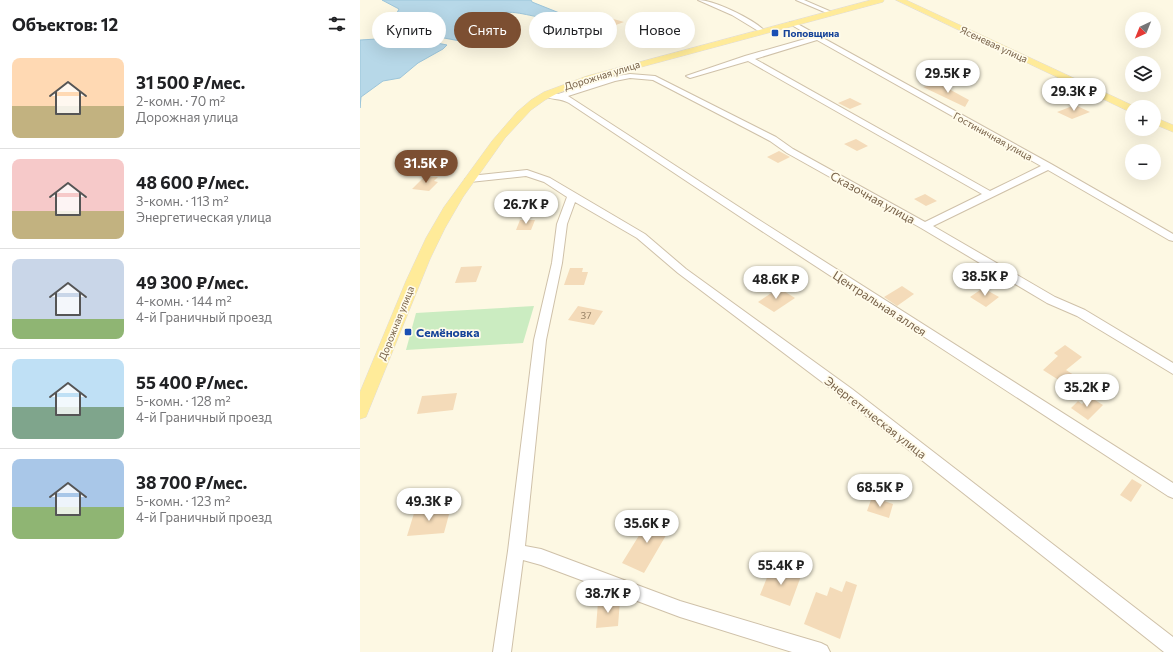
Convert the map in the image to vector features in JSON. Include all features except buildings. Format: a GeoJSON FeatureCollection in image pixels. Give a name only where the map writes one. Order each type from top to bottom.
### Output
{"type":"FeatureCollection","features":[{"type":"Feature","properties":{"kind":"main road","name":"Дорожная улица"},"geometry":{"type":"LineString","coordinates":[[360,412],[424,256],[438,230],[470,180],[515,121],[530,106],[546,95],[565,86],[590,78],[880,0]]}},
{"type":"Feature","properties":{"kind":"main road","name":"Ясеневая улица"},"geometry":{"type":"LineString","coordinates":[[900,0],[1125,106]]}},
{"type":"Feature","properties":{"kind":"main road"},"geometry":{"type":"LineString","coordinates":[[1161,123],[1173,129]]}},
{"type":"Feature","properties":{"kind":"street"},"geometry":{"type":"LineString","coordinates":[[701,0],[734,14],[762,31]]}},
{"type":"Feature","properties":{"kind":"street"},"geometry":{"type":"LineString","coordinates":[[799,0],[831,13]]}},
{"type":"Feature","properties":{"kind":"street","name":"Гостиничная улица"},"geometry":{"type":"LineString","coordinates":[[792,23],[1048,166],[1173,238]]}},
{"type":"Feature","properties":{"kind":"street"},"geometry":{"type":"LineString","coordinates":[[690,76],[817,38]]}},
{"type":"Feature","properties":{"kind":"street"},"geometry":{"type":"LineString","coordinates":[[748,58],[989,194]]}},
{"type":"Feature","properties":{"kind":"street","name":"Сказочная улица"},"geometry":{"type":"LineString","coordinates":[[560,96],[614,79],[630,76],[655,78],[773,139],[790,151],[925,226],[1051,300],[1081,313],[1173,369]]}},
{"type":"Feature","properties":{"kind":"street","name":"Центральная аллея"},"geometry":{"type":"LineString","coordinates":[[546,95],[560,96],[572,101],[765,229],[1173,491]]}},
{"type":"Feature","properties":{"kind":"street"},"geometry":{"type":"LineString","coordinates":[[925,226],[1048,166]]}},
{"type":"Feature","properties":{"kind":"street","name":"Энергетическая улица"},"geometry":{"type":"LineString","coordinates":[[470,180],[527,173],[547,180],[641,236],[682,271],[847,393],[1173,648]]}},
{"type":"Feature","properties":{"kind":"street"},"geometry":{"type":"LineString","coordinates":[[502,652],[516,551],[540,340],[557,263],[562,224],[572,196]]}},
{"type":"Feature","properties":{"kind":"street"},"geometry":{"type":"LineString","coordinates":[[516,551],[541,557],[680,609],[821,652]]}},
{"type":"Feature","properties":{"kind":"green space"},"geometry":{"type":"Polygon","coordinates":[[[534,306],[523,343],[406,350],[416,313],[534,306]]]}},
{"type":"Feature","properties":{"kind":"water"},"geometry":{"type":"Polygon","coordinates":[[[382,0],[531,0],[532,2],[557,12],[529,12],[529,15],[521,13],[521,12],[454,12],[454,40],[446,38],[446,12],[397,12],[399,9],[382,0]]]}},
{"type":"Feature","properties":{"kind":"water"},"geometry":{"type":"Polygon","coordinates":[[[372,39],[372,48],[444,48],[418,63],[400,78],[383,81],[361,97],[360,108],[360,40],[372,39]]]}},
{"type":"Feature","properties":{"kind":"place","name":"Поповщина"},"geometry":{"type":"Point","coordinates":[775,33]}},
{"type":"Feature","properties":{"kind":"place","name":"Семёновка"},"geometry":{"type":"Point","coordinates":[408,332]}}]}
